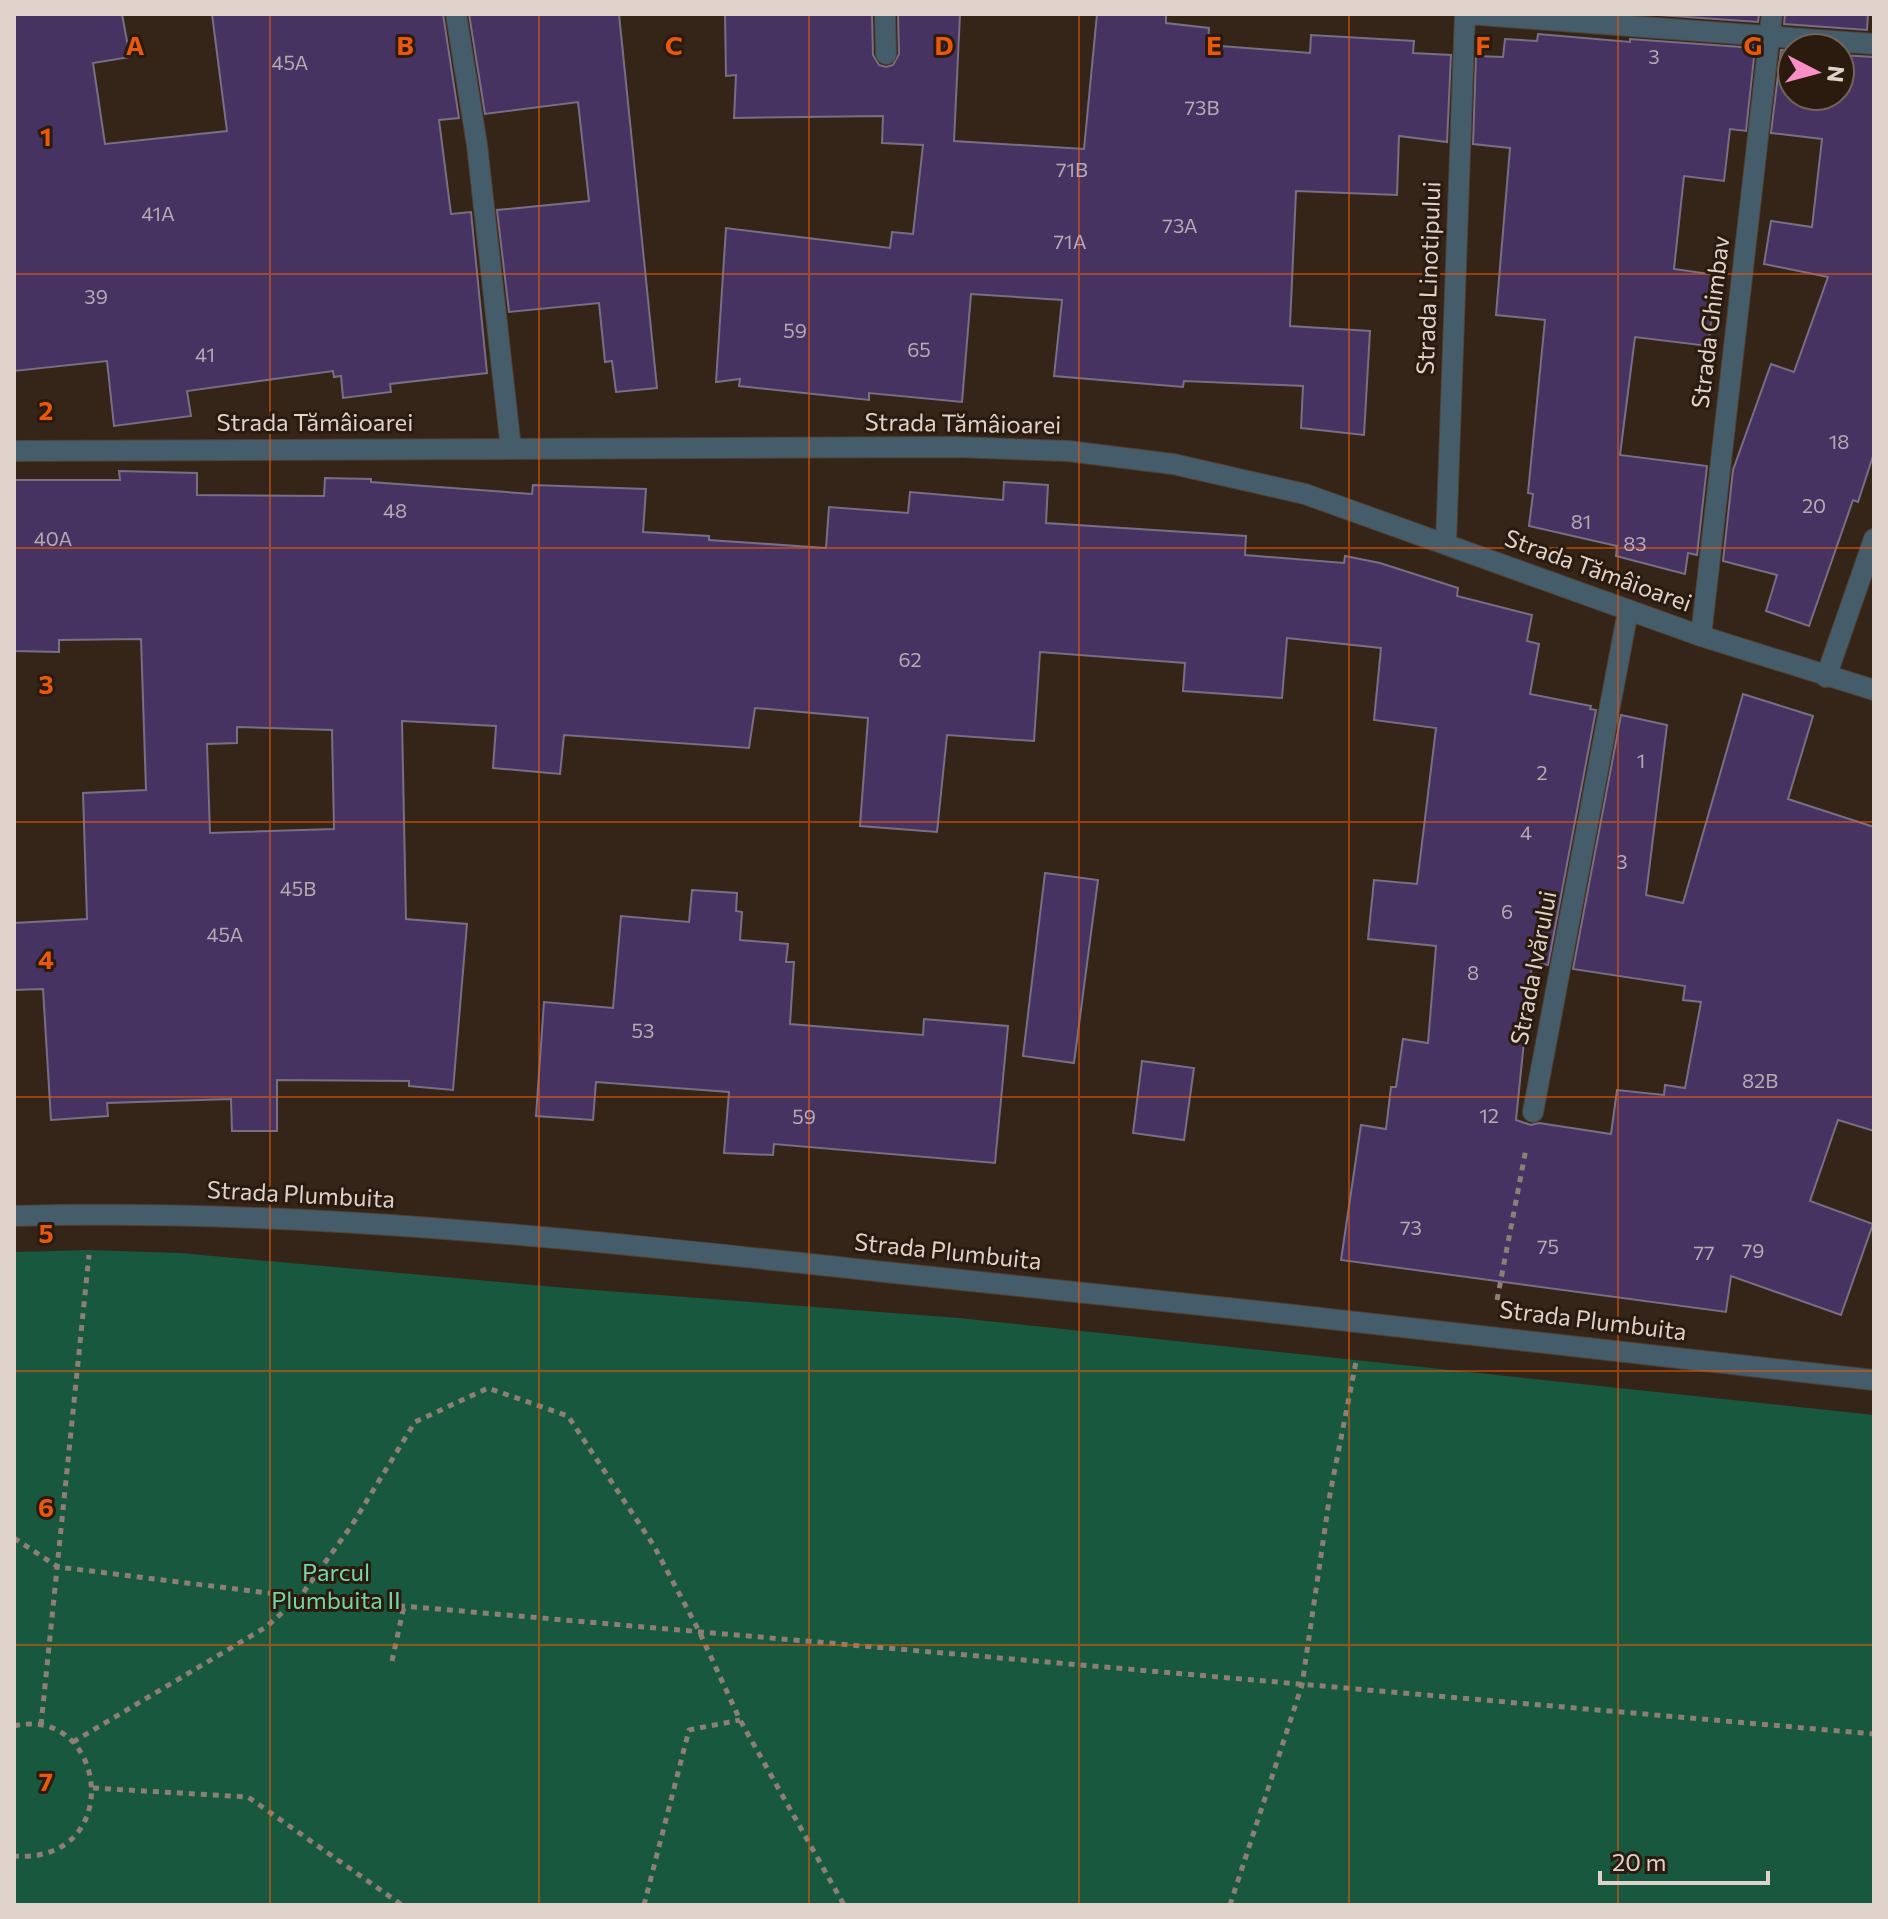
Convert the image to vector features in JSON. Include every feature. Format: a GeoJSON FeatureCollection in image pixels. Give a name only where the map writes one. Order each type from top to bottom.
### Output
{"type":"FeatureCollection","features":[{"type":"Feature","properties":{"kind":"street"},"geometry":{"type":"LineString","coordinates":[[456,14],[477,145],[511,449]]}},
{"type":"Feature","properties":{"kind":"street"},"geometry":{"type":"LineString","coordinates":[[885,14],[886,54]]}},
{"type":"Feature","properties":{"kind":"street"},"geometry":{"type":"LineString","coordinates":[[1466,14],[1874,44]]}},
{"type":"Feature","properties":{"kind":"street","name":"Strada Linotipului"},"geometry":{"type":"LineString","coordinates":[[1446,543],[1466,14]]}},
{"type":"Feature","properties":{"kind":"street","name":"Strada Ghimbav"},"geometry":{"type":"LineString","coordinates":[[1701,636],[1772,14]]}},
{"type":"Feature","properties":{"kind":"street","name":"Strada Tămâioarei"},"geometry":{"type":"LineString","coordinates":[[14,451],[956,447],[1068,451],[1173,464],[1305,494],[1628,611],[1874,690]]}},
{"type":"Feature","properties":{"kind":"street"},"geometry":{"type":"LineString","coordinates":[[1826,677],[1874,539]]}},
{"type":"Feature","properties":{"kind":"street","name":"Strada Ivărului"},"geometry":{"type":"LineString","coordinates":[[1533,1112],[1628,611]]}},
{"type":"Feature","properties":{"kind":"street","name":"Strada Plumbuita"},"geometry":{"type":"LineString","coordinates":[[14,1216],[180,1214],[575,1240],[1363,1321],[1874,1380]]}},
{"type":"Feature","properties":{"kind":"path"},"geometry":{"type":"LineString","coordinates":[[1491,1335],[1533,1112]]}},
{"type":"Feature","properties":{"kind":"path"},"geometry":{"type":"LineString","coordinates":[[41,1725],[94,1214]]}},
{"type":"Feature","properties":{"kind":"path"},"geometry":{"type":"LineString","coordinates":[[1230,1905],[1302,1685],[1330,1494],[1363,1321]]}},
{"type":"Feature","properties":{"kind":"path"},"geometry":{"type":"LineString","coordinates":[[73,1742],[266,1627],[300,1597],[352,1525],[415,1422],[488,1388],[568,1416],[654,1546],[699,1631],[740,1720],[844,1905]]}},
{"type":"Feature","properties":{"kind":"path"},"geometry":{"type":"LineString","coordinates":[[14,1538],[58,1567],[300,1597],[1874,1734]]}},
{"type":"Feature","properties":{"kind":"path"},"geometry":{"type":"LineString","coordinates":[[392,1661],[404,1606]]}},
{"type":"Feature","properties":{"kind":"path"},"geometry":{"type":"LineString","coordinates":[[644,1905],[689,1730],[740,1720]]}},
{"type":"Feature","properties":{"kind":"path"},"geometry":{"type":"LineString","coordinates":[[14,1726],[41,1725],[73,1742],[87,1763],[93,1788],[87,1818],[69,1842],[52,1852],[32,1857],[14,1856]]}},
{"type":"Feature","properties":{"kind":"path"},"geometry":{"type":"LineString","coordinates":[[93,1788],[248,1797],[402,1905]]}},
{"type":"Feature","properties":{"kind":"green space","name":"Parcul Plumbuita II"},"geometry":{"type":"Polygon","coordinates":[[[90,1250],[180,1253],[555,1287],[959,1318],[1874,1415],[1874,1905],[14,1905],[14,1252],[90,1250]]]}},
{"type":"Feature","properties":{"kind":"building"},"geometry":{"type":"Polygon","coordinates":[[[14,14],[122,14],[130,57],[93,63],[105,144],[227,131],[212,14],[443,14],[459,118],[439,120],[451,214],[471,212],[487,373],[390,384],[391,392],[343,398],[341,376],[334,377],[333,371],[187,391],[191,416],[114,426],[107,361],[14,371],[14,14]]]}},
{"type":"Feature","properties":{"kind":"building"},"geometry":{"type":"Polygon","coordinates":[[[469,14],[619,14],[657,388],[616,392],[612,361],[605,362],[599,303],[509,312],[497,210],[589,201],[578,102],[485,114],[469,14]]]}},
{"type":"Feature","properties":{"kind":"building"},"geometry":{"type":"Polygon","coordinates":[[[725,14],[872,14],[873,55],[879,65],[886,67],[893,65],[899,54],[898,14],[960,14],[954,141],[1084,149],[1097,14],[1166,14],[1166,23],[1209,28],[1208,45],[1310,53],[1311,35],[1414,41],[1413,53],[1451,55],[1447,142],[1399,136],[1397,195],[1296,191],[1290,326],[1370,331],[1364,435],[1301,428],[1303,386],[1184,381],[1183,387],[1054,376],[1062,300],[971,294],[962,402],[869,393],[869,400],[739,386],[740,379],[716,382],[726,228],[890,248],[892,232],[913,234],[923,145],[882,143],[883,116],[734,118],[736,75],[726,76],[725,14]]]}},
{"type":"Feature","properties":{"kind":"building"},"geometry":{"type":"Polygon","coordinates":[[[1644,14],[1759,14],[1758,22],[1644,14]]]}},
{"type":"Feature","properties":{"kind":"building"},"geometry":{"type":"Polygon","coordinates":[[[1785,14],[1868,14],[1867,30],[1784,24],[1785,14]]]}},
{"type":"Feature","properties":{"kind":"building"},"geometry":{"type":"Polygon","coordinates":[[[1538,34],[1755,48],[1746,131],[1730,129],[1724,181],[1684,176],[1674,269],[1717,275],[1708,346],[1635,337],[1620,455],[1707,466],[1697,555],[1688,553],[1685,574],[1616,556],[1617,546],[1529,526],[1533,494],[1528,493],[1545,320],[1496,315],[1510,148],[1473,144],[1476,56],[1503,57],[1505,39],[1537,41],[1538,34]]]}},
{"type":"Feature","properties":{"kind":"building"},"geometry":{"type":"Polygon","coordinates":[[[1856,56],[1874,57],[1874,453],[1858,502],[1853,500],[1809,626],[1766,611],[1777,575],[1723,561],[1733,470],[1771,364],[1794,372],[1828,277],[1764,264],[1771,221],[1812,227],[1822,139],[1771,133],[1776,92],[1776,112],[1856,112],[1856,56]]]}},
{"type":"Feature","properties":{"kind":"building"},"geometry":{"type":"Polygon","coordinates":[[[119,471],[197,473],[197,495],[324,496],[325,478],[371,479],[371,482],[532,494],[533,485],[646,489],[643,532],[826,548],[829,507],[908,513],[910,492],[1003,500],[1004,482],[1048,485],[1046,523],[1246,536],[1245,555],[1344,563],[1345,556],[1380,563],[1458,588],[1457,596],[1532,615],[1527,641],[1539,644],[1530,694],[1591,706],[1590,709],[1596,710],[1548,965],[1532,963],[1516,1120],[1531,1125],[1539,1123],[1611,1134],[1617,1090],[1664,1095],[1665,1085],[1685,1088],[1701,1002],[1683,1000],[1685,986],[1573,969],[1621,715],[1667,725],[1646,895],[1683,903],[1743,694],[1813,716],[1788,799],[1874,827],[1874,1131],[1838,1120],[1810,1201],[1873,1224],[1841,1315],[1731,1276],[1726,1312],[1341,1260],[1361,1125],[1386,1129],[1391,1087],[1396,1087],[1403,1039],[1428,1043],[1436,946],[1368,939],[1374,880],[1417,884],[1436,728],[1374,720],[1381,648],[1287,638],[1282,698],[1183,691],[1185,663],[1040,652],[1034,741],[947,735],[937,832],[860,826],[868,718],[755,708],[749,748],[564,735],[560,774],[493,768],[496,726],[402,721],[406,919],[467,924],[453,1090],[409,1086],[409,1081],[277,1080],[277,1131],[232,1131],[231,1099],[107,1103],[108,1116],[51,1120],[43,989],[14,990],[14,923],[87,919],[83,793],[146,790],[141,639],[59,640],[59,652],[14,651],[14,480],[120,480],[119,471]],[[237,727],[237,743],[207,744],[210,833],[334,829],[332,730],[237,727]]]}},
{"type":"Feature","properties":{"kind":"building"},"geometry":{"type":"Polygon","coordinates":[[[1045,873],[1098,880],[1074,1063],[1023,1056],[1045,873]]]}},
{"type":"Feature","properties":{"kind":"building"},"geometry":{"type":"Polygon","coordinates":[[[692,890],[737,893],[736,911],[742,912],[740,940],[788,944],[786,962],[794,962],[790,1024],[923,1035],[924,1019],[1008,1026],[995,1163],[774,1144],[773,1155],[724,1153],[729,1092],[596,1082],[593,1120],[536,1116],[544,1002],[613,1008],[621,916],[689,922],[692,890]]]}},
{"type":"Feature","properties":{"kind":"building"},"geometry":{"type":"Polygon","coordinates":[[[1142,1061],[1194,1068],[1184,1140],[1133,1133],[1142,1061]]]}}]}
